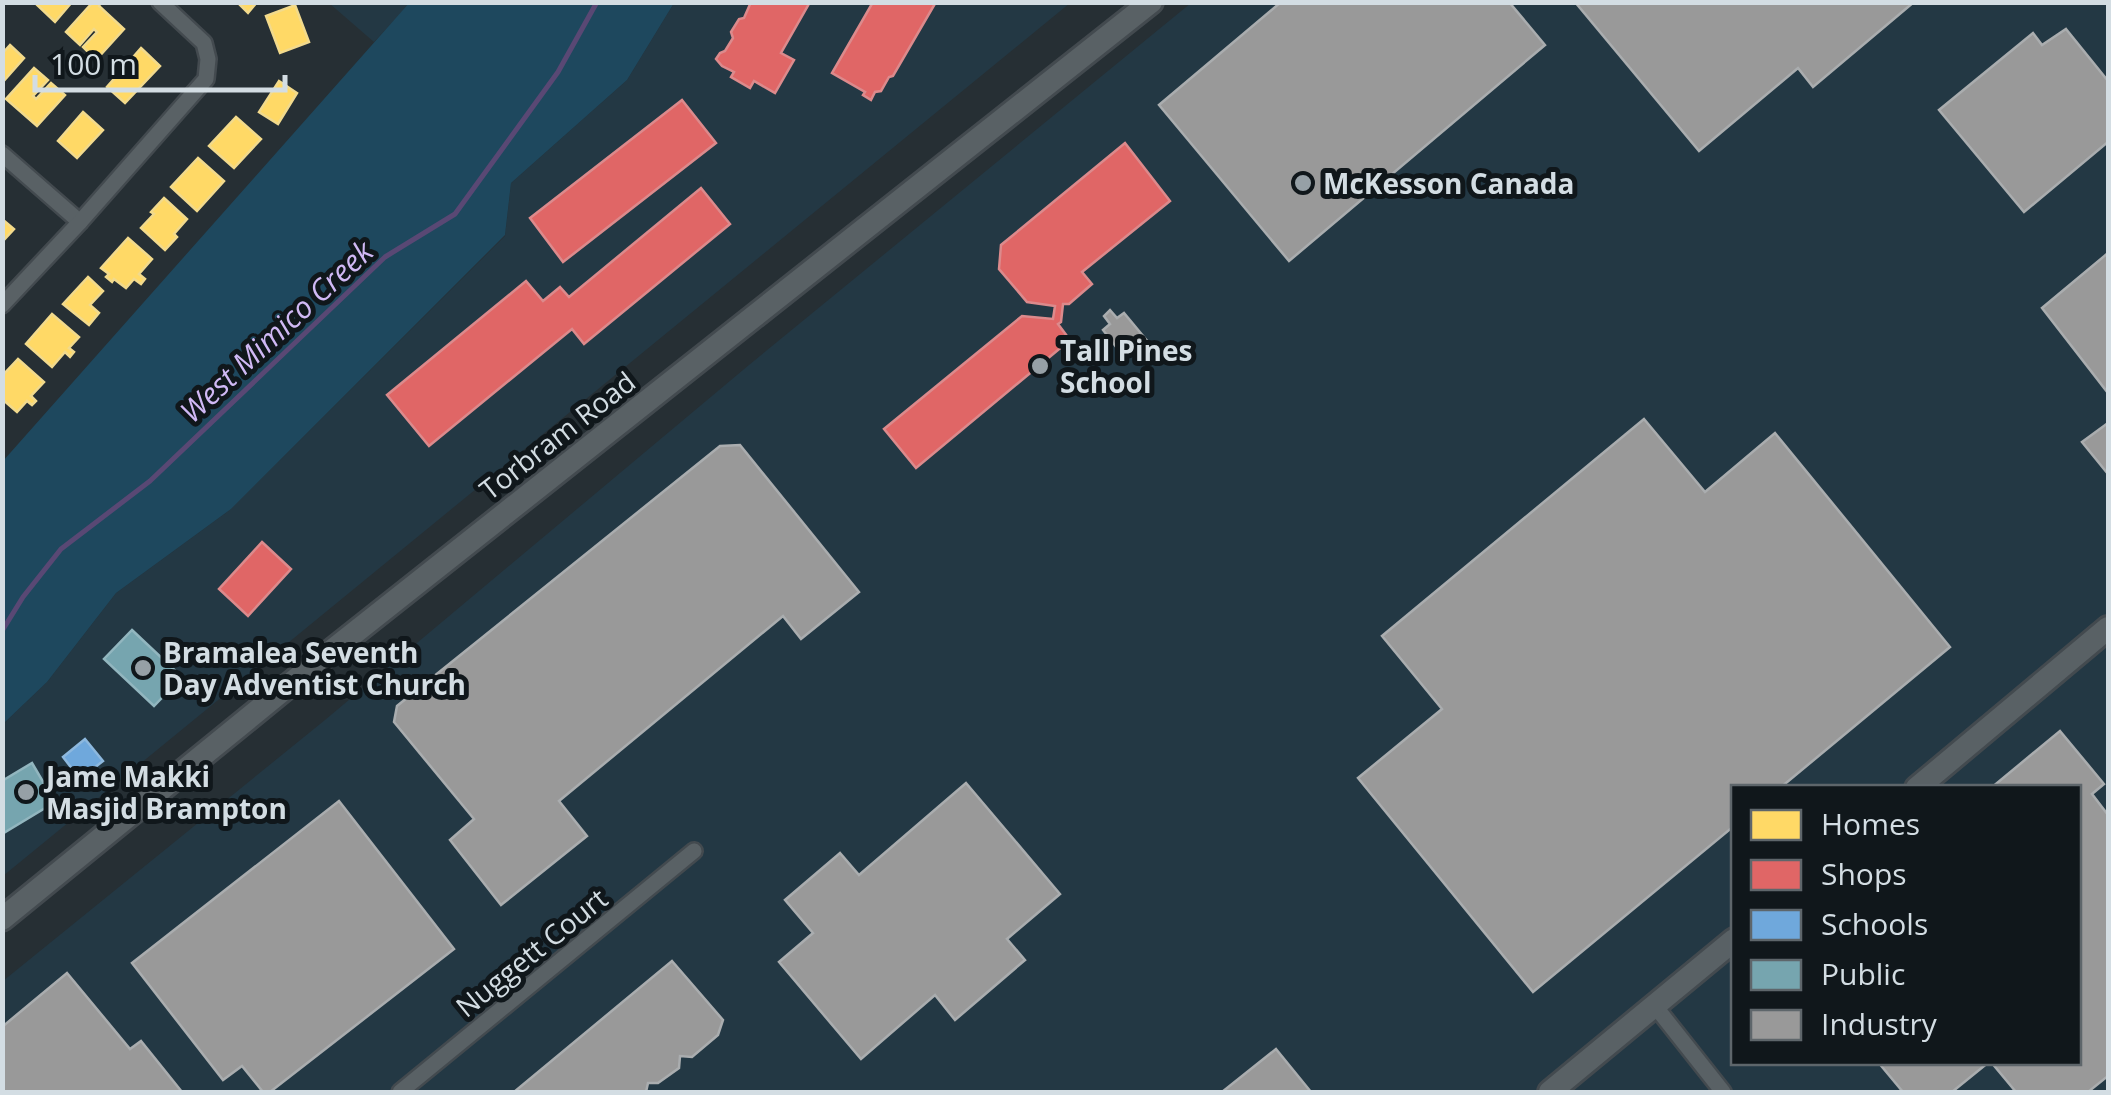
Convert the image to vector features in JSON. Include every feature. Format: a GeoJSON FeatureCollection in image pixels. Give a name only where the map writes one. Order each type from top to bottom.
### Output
{"type":"FeatureCollection","features":[{"type":"Feature","properties":{"kind":"main road","name":"Torbram Road"},"geometry":{"type":"LineString","coordinates":[[2,918],[305,672],[1151,2]]}},
{"type":"Feature","properties":{"kind":"main road"},"geometry":{"type":"LineString","coordinates":[[1921,785],[2108,628]]}},
{"type":"Feature","properties":{"kind":"main road"},"geometry":{"type":"LineString","coordinates":[[1550,1092],[1731,942]]}},
{"type":"Feature","properties":{"kind":"street"},"geometry":{"type":"LineString","coordinates":[[2,305],[206,79],[208,59],[204,43],[160,2]]}},
{"type":"Feature","properties":{"kind":"street"},"geometry":{"type":"LineString","coordinates":[[2,154],[80,222]]}},
{"type":"Feature","properties":{"kind":"street","name":"Nuggett Court"},"geometry":{"type":"LineString","coordinates":[[400,1092],[694,851]]}},
{"type":"Feature","properties":{"kind":"street"},"geometry":{"type":"LineString","coordinates":[[1654,1006],[1724,1092]]}},
{"type":"Feature","properties":{"kind":"shaded area"},"geometry":{"type":"Polygon","coordinates":[[[410,2],[674,3],[627,80],[511,183],[505,235],[231,509],[116,593],[47,682],[3,724],[3,461],[410,2]]]}},
{"type":"Feature","properties":{"kind":"shaded area"},"geometry":{"type":"Polygon","coordinates":[[[329,3],[410,3],[374,42],[329,3]]]}},
{"type":"Feature","properties":{"kind":"shaded area"},"geometry":{"type":"Polygon","coordinates":[[[674,3],[1070,3],[3,876],[3,724],[47,682],[116,593],[231,509],[505,236],[511,183],[627,80],[674,3]]]}},
{"type":"Feature","properties":{"kind":"shaded area"},"geometry":{"type":"Polygon","coordinates":[[[1191,3],[2108,3],[2108,1092],[3,1092],[3,981],[325,720],[749,365],[1191,3]]]}},
{"type":"Feature","properties":{"kind":"building: Homes"},"geometry":{"type":"Polygon","coordinates":[[[34,2],[72,2],[55,22],[34,2]]]}},
{"type":"Feature","properties":{"kind":"building: Homes"},"geometry":{"type":"Polygon","coordinates":[[[93,2],[101,2],[99,6],[124,29],[96,60],[83,47],[97,32],[94,29],[80,45],[66,32],[93,2]]]}},
{"type":"Feature","properties":{"kind":"building: Homes"},"geometry":{"type":"Polygon","coordinates":[[[237,2],[257,2],[248,13],[237,2]]]}},
{"type":"Feature","properties":{"kind":"building: Homes"},"geometry":{"type":"Polygon","coordinates":[[[295,5],[309,42],[280,53],[266,16],[295,5]]]}},
{"type":"Feature","properties":{"kind":"building: Homes"},"geometry":{"type":"Polygon","coordinates":[[[10,45],[24,58],[2,83],[2,54],[10,45]]]}},
{"type":"Feature","properties":{"kind":"building: Homes"},"geometry":{"type":"Polygon","coordinates":[[[141,48],[160,66],[125,103],[107,87],[141,48]]]}},
{"type":"Feature","properties":{"kind":"building: Homes"},"geometry":{"type":"Polygon","coordinates":[[[34,68],[48,80],[33,96],[36,99],[51,83],[65,95],[37,126],[6,99],[34,68]]]}},
{"type":"Feature","properties":{"kind":"building: Homes"},"geometry":{"type":"Polygon","coordinates":[[[279,81],[297,93],[278,124],[259,112],[279,81]]]}},
{"type":"Feature","properties":{"kind":"building: Homes"},"geometry":{"type":"Polygon","coordinates":[[[83,112],[103,130],[77,158],[58,141],[83,112]]]}},
{"type":"Feature","properties":{"kind":"building: Homes"},"geometry":{"type":"Polygon","coordinates":[[[236,117],[261,139],[234,168],[209,146],[236,117]]]}},
{"type":"Feature","properties":{"kind":"building: Homes"},"geometry":{"type":"Polygon","coordinates":[[[198,158],[224,181],[197,211],[171,187],[198,158]]]}},
{"type":"Feature","properties":{"kind":"building: Homes"},"geometry":{"type":"Polygon","coordinates":[[[164,198],[187,219],[165,250],[141,228],[164,198]]]}},
{"type":"Feature","properties":{"kind":"building: Homes"},"geometry":{"type":"Polygon","coordinates":[[[2,219],[14,229],[2,242],[2,219]]]}},
{"type":"Feature","properties":{"kind":"building: Homes"},"geometry":{"type":"Polygon","coordinates":[[[128,238],[152,259],[139,274],[145,279],[141,284],[134,279],[126,288],[114,279],[112,282],[101,268],[128,238]]]}},
{"type":"Feature","properties":{"kind":"building: Homes"},"geometry":{"type":"Polygon","coordinates":[[[88,277],[103,291],[90,305],[99,313],[89,325],[63,304],[88,277]]]}},
{"type":"Feature","properties":{"kind":"building: Homes"},"geometry":{"type":"Polygon","coordinates":[[[52,314],[79,337],[69,348],[74,352],[70,357],[65,352],[52,367],[26,344],[52,314]]]}},
{"type":"Feature","properties":{"kind":"building: Homes"},"geometry":{"type":"Polygon","coordinates":[[[18,359],[44,382],[31,396],[36,401],[32,405],[27,401],[17,412],[2,399],[2,376],[18,359]]]}},
{"type":"Feature","properties":{"kind":"building: Shops"},"geometry":{"type":"Polygon","coordinates":[[[751,2],[810,2],[781,53],[794,60],[775,93],[754,81],[750,88],[731,77],[734,72],[716,59],[733,38],[731,32],[744,18],[751,2]]]}},
{"type":"Feature","properties":{"kind":"building: Shops"},"geometry":{"type":"Polygon","coordinates":[[[873,2],[936,2],[893,76],[871,100],[863,95],[865,92],[832,73],[873,2]]]}},
{"type":"Feature","properties":{"kind":"building: Shops"},"geometry":{"type":"Polygon","coordinates":[[[682,100],[716,143],[563,262],[530,218],[682,100]]]}},
{"type":"Feature","properties":{"kind":"building: Shops"},"geometry":{"type":"Polygon","coordinates":[[[1125,143],[1170,201],[1082,272],[1092,284],[1069,304],[1063,304],[1058,324],[1070,340],[916,468],[884,429],[1022,316],[1053,319],[1055,306],[1027,302],[999,269],[1001,245],[1125,143]]]}},
{"type":"Feature","properties":{"kind":"building: Shops"},"geometry":{"type":"Polygon","coordinates":[[[701,188],[730,224],[584,344],[572,329],[429,446],[387,395],[526,281],[543,301],[560,287],[569,297],[701,188]]]}},
{"type":"Feature","properties":{"kind":"building: Shops"},"geometry":{"type":"Polygon","coordinates":[[[262,542],[291,569],[248,616],[219,589],[262,542]]]}},
{"type":"Feature","properties":{"kind":"building: Schools"},"geometry":{"type":"Polygon","coordinates":[[[85,739],[103,761],[80,779],[63,757],[85,739]]]}},
{"type":"Feature","properties":{"kind":"building: Public","name":"Bramalea Seventh Day Adventist Church"},"geometry":{"type":"Polygon","coordinates":[[[132,630],[182,677],[154,706],[104,659],[132,630]]]}},
{"type":"Feature","properties":{"kind":"building: Public","name":"Jame Makki Masjid Brampton"},"geometry":{"type":"Polygon","coordinates":[[[32,763],[55,802],[2,834],[2,781],[32,763]]]}},
{"type":"Feature","properties":{"kind":"building: Industry","name":"McKesson Canada"},"geometry":{"type":"Polygon","coordinates":[[[1281,2],[1509,2],[1545,45],[1289,261],[1159,105],[1281,2]]]}},
{"type":"Feature","properties":{"kind":"building: Industry"},"geometry":{"type":"Polygon","coordinates":[[[1575,2],[1914,2],[1813,87],[1798,68],[1699,151],[1575,2]]]}},
{"type":"Feature","properties":{"kind":"building: Industry"},"geometry":{"type":"Polygon","coordinates":[[[2066,29],[2108,81],[2108,142],[2024,212],[1939,110],[2033,33],[2042,45],[2066,29]]]}},
{"type":"Feature","properties":{"kind":"building: Industry"},"geometry":{"type":"Polygon","coordinates":[[[2108,253],[2108,393],[2042,308],[2108,253]]]}},
{"type":"Feature","properties":{"kind":"building: Industry"},"geometry":{"type":"Polygon","coordinates":[[[1110,310],[1117,318],[1124,313],[1149,343],[1135,355],[1127,346],[1120,352],[1103,330],[1110,324],[1104,316],[1110,310]]]}},
{"type":"Feature","properties":{"kind":"building: Industry"},"geometry":{"type":"Polygon","coordinates":[[[1644,419],[1705,492],[1775,433],[1950,647],[1784,785],[1731,785],[1731,828],[1533,992],[1358,778],[1442,709],[1382,636],[1644,419]]]}},
{"type":"Feature","properties":{"kind":"building: Industry"},"geometry":{"type":"Polygon","coordinates":[[[2108,423],[2108,474],[2082,442],[2108,423]]]}},
{"type":"Feature","properties":{"kind":"building: Industry"},"geometry":{"type":"Polygon","coordinates":[[[740,445],[859,592],[801,639],[783,616],[559,801],[587,836],[501,905],[450,840],[474,819],[394,722],[397,706],[720,446],[740,445]]]}},
{"type":"Feature","properties":{"kind":"building: Industry"},"geometry":{"type":"Polygon","coordinates":[[[2060,731],[2104,784],[2092,794],[2108,815],[2108,1076],[2088,1092],[2016,1092],[1994,1065],[2081,1065],[2081,785],[1995,785],[2060,731]]]}},
{"type":"Feature","properties":{"kind":"building: Industry"},"geometry":{"type":"Polygon","coordinates":[[[966,783],[1060,894],[1007,939],[1025,960],[955,1020],[935,995],[861,1059],[779,962],[813,933],[785,900],[840,853],[859,875],[966,783]]]}},
{"type":"Feature","properties":{"kind":"building: Industry"},"geometry":{"type":"Polygon","coordinates":[[[339,801],[454,949],[270,1092],[263,1092],[242,1066],[223,1080],[132,963],[339,801]]]}},
{"type":"Feature","properties":{"kind":"building: Industry"},"geometry":{"type":"Polygon","coordinates":[[[672,961],[723,1020],[718,1035],[692,1057],[680,1056],[679,1068],[658,1083],[648,1083],[646,1092],[514,1092],[672,961]]]}},
{"type":"Feature","properties":{"kind":"building: Industry"},"geometry":{"type":"Polygon","coordinates":[[[67,973],[130,1049],[141,1041],[182,1092],[2,1092],[2,1027],[67,973]]]}},
{"type":"Feature","properties":{"kind":"building: Industry"},"geometry":{"type":"Polygon","coordinates":[[[1276,1049],[1311,1092],[1222,1092],[1276,1049]]]}},
{"type":"Feature","properties":{"kind":"building: Industry"},"geometry":{"type":"Polygon","coordinates":[[[1880,1065],[1985,1065],[1952,1092],[1903,1092],[1880,1065]]]}},
{"type":"Feature","properties":{"kind":"waterway","name":"West Mimico Creek"},"geometry":{"type":"LineString","coordinates":[[2,631],[61,549],[150,481],[385,257],[455,214],[558,72],[597,2]]}},
{"type":"Feature","properties":{"kind":"place","name":"McKesson Canada"},"geometry":{"type":"Point","coordinates":[1303,183]}},
{"type":"Feature","properties":{"kind":"place","name":"Tall Pines School"},"geometry":{"type":"Point","coordinates":[1040,366]}},
{"type":"Feature","properties":{"kind":"place","name":"Bramalea Seventh Day Adventist Church"},"geometry":{"type":"Point","coordinates":[143,668]}},
{"type":"Feature","properties":{"kind":"place","name":"Jame Makki Masjid Brampton"},"geometry":{"type":"Point","coordinates":[26,792]}}]}
